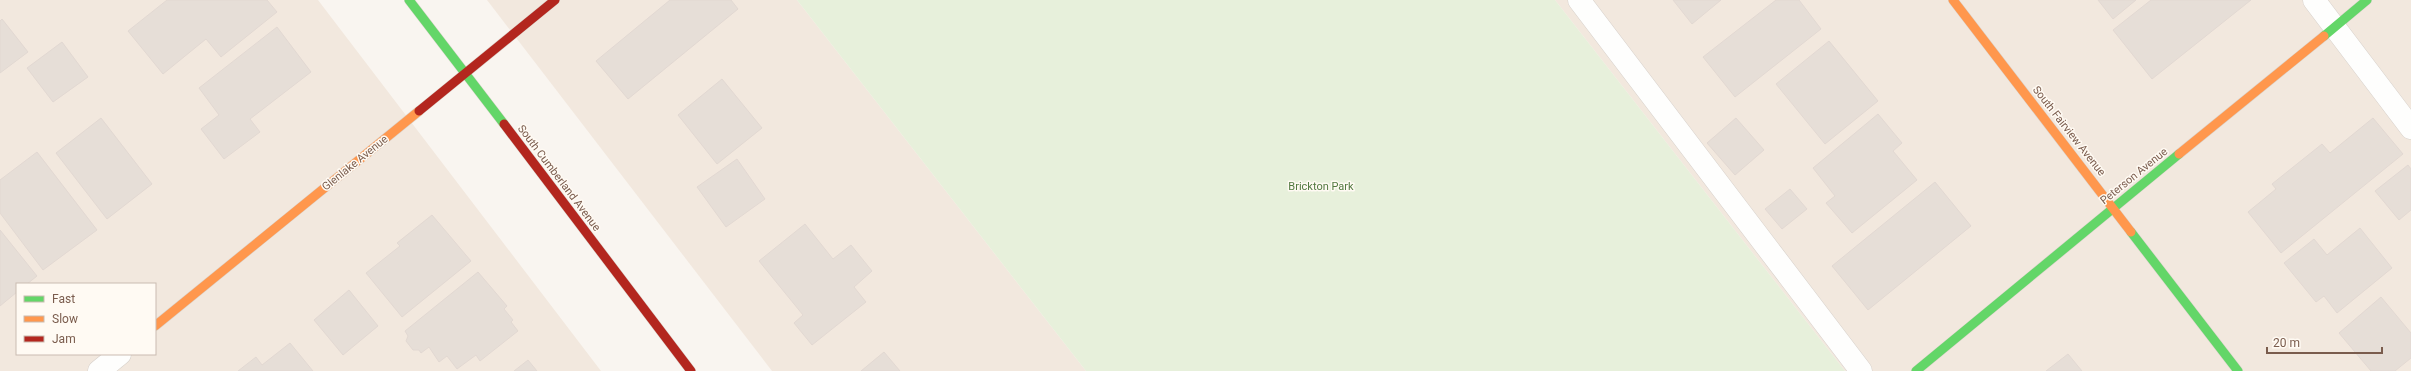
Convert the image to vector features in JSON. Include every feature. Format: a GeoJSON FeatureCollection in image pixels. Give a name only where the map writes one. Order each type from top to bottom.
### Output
{"type":"FeatureCollection","features":[{"type":"Feature","properties":{"kind":"street","name":"South Cumberland Avenue"},"geometry":{"type":"LineString","coordinates":[[408,0],[691,371]]}},
{"type":"Feature","properties":{"kind":"street","name":"Glenlake Avenue"},"geometry":{"type":"LineString","coordinates":[[156,325],[555,0]]}},
{"type":"Feature","properties":{"kind":"street"},"geometry":{"type":"LineString","coordinates":[[1579,0],[1861,371]]}},
{"type":"Feature","properties":{"kind":"street","name":"South Fairview Avenue"},"geometry":{"type":"LineString","coordinates":[[1953,0],[2238,371]]}},
{"type":"Feature","properties":{"kind":"street"},"geometry":{"type":"LineString","coordinates":[[2314,0],[2411,128]]}},
{"type":"Feature","properties":{"kind":"street","name":"Peterson Avenue"},"geometry":{"type":"LineString","coordinates":[[1916,371],[2367,0]]}},
{"type":"Feature","properties":{"kind":"street"},"geometry":{"type":"LineString","coordinates":[[99,371],[119,355]]}},
{"type":"Feature","properties":{"kind":"shaded area"},"geometry":{"type":"Polygon","coordinates":[[[0,0],[318,0],[601,371],[0,371],[0,0]]]}},
{"type":"Feature","properties":{"kind":"shaded area"},"geometry":{"type":"Polygon","coordinates":[[[487,0],[797,0],[1086,371],[772,371],[487,0]]]}},
{"type":"Feature","properties":{"kind":"shaded area"},"geometry":{"type":"Polygon","coordinates":[[[1555,0],[2411,0],[2411,371],[1845,371],[1555,0]]]}},
{"type":"Feature","properties":{"kind":"green space","name":"Brickton Park"},"geometry":{"type":"Polygon","coordinates":[[[797,0],[1555,0],[1845,371],[1086,371],[797,0]]]}},
{"type":"Feature","properties":{"kind":"building"},"geometry":{"type":"Polygon","coordinates":[[[167,0],[267,0],[277,12],[221,57],[206,39],[163,74],[128,31],[167,0]]]}},
{"type":"Feature","properties":{"kind":"building"},"geometry":{"type":"Polygon","coordinates":[[[670,0],[731,0],[738,9],[628,99],[596,61],[670,0]]]}},
{"type":"Feature","properties":{"kind":"building"},"geometry":{"type":"Polygon","coordinates":[[[1673,0],[1721,0],[1692,24],[1673,0]]]}},
{"type":"Feature","properties":{"kind":"building"},"geometry":{"type":"Polygon","coordinates":[[[1776,0],[1799,0],[1821,29],[1735,97],[1703,57],[1776,0]]]}},
{"type":"Feature","properties":{"kind":"building"},"geometry":{"type":"Polygon","coordinates":[[[2098,0],[2136,0],[2113,19],[2098,0]]]}},
{"type":"Feature","properties":{"kind":"building"},"geometry":{"type":"Polygon","coordinates":[[[2151,0],[2251,0],[2152,79],[2113,30],[2151,0]]]}},
{"type":"Feature","properties":{"kind":"building"},"geometry":{"type":"Polygon","coordinates":[[[2,19],[28,52],[0,73],[0,21],[2,19]]]}},
{"type":"Feature","properties":{"kind":"building"},"geometry":{"type":"Polygon","coordinates":[[[277,27],[311,72],[250,119],[260,132],[224,159],[201,129],[219,115],[199,88],[277,27]]]}},
{"type":"Feature","properties":{"kind":"building"},"geometry":{"type":"Polygon","coordinates":[[[1829,41],[1878,101],[1825,144],[1776,84],[1829,41]]]}},
{"type":"Feature","properties":{"kind":"building"},"geometry":{"type":"Polygon","coordinates":[[[62,42],[88,77],[53,102],[27,68],[62,42]]]}},
{"type":"Feature","properties":{"kind":"building"},"geometry":{"type":"Polygon","coordinates":[[[722,79],[762,128],[717,164],[678,115],[722,79]]]}},
{"type":"Feature","properties":{"kind":"building"},"geometry":{"type":"Polygon","coordinates":[[[1878,114],[1902,143],[1893,151],[1917,180],[1852,233],[1826,203],[1835,196],[1813,168],[1878,114]]]}},
{"type":"Feature","properties":{"kind":"building"},"geometry":{"type":"Polygon","coordinates":[[[101,118],[152,184],[107,219],[56,153],[101,118]]]}},
{"type":"Feature","properties":{"kind":"building"},"geometry":{"type":"Polygon","coordinates":[[[1736,118],[1764,150],[1735,175],[1707,143],[1736,118]]]}},
{"type":"Feature","properties":{"kind":"building"},"geometry":{"type":"Polygon","coordinates":[[[2373,118],[2403,154],[2281,253],[2248,212],[2276,189],[2272,184],[2322,144],[2330,153],[2373,118]]]}},
{"type":"Feature","properties":{"kind":"building"},"geometry":{"type":"Polygon","coordinates":[[[37,152],[97,230],[43,270],[0,213],[0,180],[37,152]]]}},
{"type":"Feature","properties":{"kind":"building"},"geometry":{"type":"Polygon","coordinates":[[[737,159],[765,199],[726,227],[697,187],[737,159]]]}},
{"type":"Feature","properties":{"kind":"building"},"geometry":{"type":"Polygon","coordinates":[[[2408,165],[2411,169],[2411,210],[2399,220],[2375,191],[2408,165]]]}},
{"type":"Feature","properties":{"kind":"building"},"geometry":{"type":"Polygon","coordinates":[[[1935,182],[1971,226],[1868,310],[1832,266],[1935,182]]]}},
{"type":"Feature","properties":{"kind":"building"},"geometry":{"type":"Polygon","coordinates":[[[1790,189],[1807,209],[1782,229],[1765,209],[1790,189]]]}},
{"type":"Feature","properties":{"kind":"building"},"geometry":{"type":"Polygon","coordinates":[[[432,215],[471,261],[402,317],[366,273],[400,246],[397,243],[432,215]]]}},
{"type":"Feature","properties":{"kind":"building"},"geometry":{"type":"Polygon","coordinates":[[[805,224],[833,259],[851,245],[872,271],[854,287],[866,302],[812,345],[794,323],[803,315],[759,261],[805,224]]]}},
{"type":"Feature","properties":{"kind":"building"},"geometry":{"type":"Polygon","coordinates":[[[2360,228],[2392,268],[2337,313],[2324,296],[2316,302],[2284,263],[2314,239],[2327,255],[2360,228]]]}},
{"type":"Feature","properties":{"kind":"building"},"geometry":{"type":"Polygon","coordinates":[[[0,230],[37,276],[28,283],[16,283],[16,293],[0,306],[0,230]]]}},
{"type":"Feature","properties":{"kind":"building"},"geometry":{"type":"Polygon","coordinates":[[[478,272],[507,306],[504,309],[513,320],[511,322],[518,331],[480,361],[476,355],[457,369],[447,356],[439,362],[429,347],[421,353],[419,350],[413,350],[406,341],[408,336],[405,331],[478,272]]]}},
{"type":"Feature","properties":{"kind":"building"},"geometry":{"type":"Polygon","coordinates":[[[349,290],[378,326],[343,355],[314,320],[349,290]]]}},
{"type":"Feature","properties":{"kind":"building"},"geometry":{"type":"Polygon","coordinates":[[[2381,297],[2411,333],[2411,358],[2395,371],[2371,371],[2339,333],[2381,297]]]}},
{"type":"Feature","properties":{"kind":"building"},"geometry":{"type":"Polygon","coordinates":[[[290,343],[313,371],[238,371],[256,357],[262,365],[290,343]]]}},
{"type":"Feature","properties":{"kind":"building"},"geometry":{"type":"Polygon","coordinates":[[[884,352],[900,371],[861,371],[884,352]]]}},
{"type":"Feature","properties":{"kind":"building"},"geometry":{"type":"Polygon","coordinates":[[[2068,354],[2082,371],[2046,371],[2068,354]]]}},
{"type":"Feature","properties":{"kind":"building"},"geometry":{"type":"Polygon","coordinates":[[[528,360],[537,371],[514,371],[528,360]]]}},
{"type":"Feature","properties":{"kind":"traffic: fast"},"geometry":{"type":"LineString","coordinates":[[409,0],[504,124]]}},
{"type":"Feature","properties":{"kind":"traffic: fast"},"geometry":{"type":"LineString","coordinates":[[2324,36],[2367,0]]}},
{"type":"Feature","properties":{"kind":"traffic: fast"},"geometry":{"type":"LineString","coordinates":[[1916,371],[2179,154]]}},
{"type":"Feature","properties":{"kind":"traffic: fast"},"geometry":{"type":"LineString","coordinates":[[2131,232],[2238,371]]}},
{"type":"Feature","properties":{"kind":"traffic: slow"},"geometry":{"type":"LineString","coordinates":[[1953,0],[2131,232]]}},
{"type":"Feature","properties":{"kind":"traffic: slow"},"geometry":{"type":"LineString","coordinates":[[2179,154],[2324,36]]}},
{"type":"Feature","properties":{"kind":"traffic: slow"},"geometry":{"type":"LineString","coordinates":[[156,325],[419,111]]}},
{"type":"Feature","properties":{"kind":"traffic: jam"},"geometry":{"type":"LineString","coordinates":[[419,111],[555,0]]}},
{"type":"Feature","properties":{"kind":"traffic: jam"},"geometry":{"type":"LineString","coordinates":[[504,124],[691,371]]}}]}
